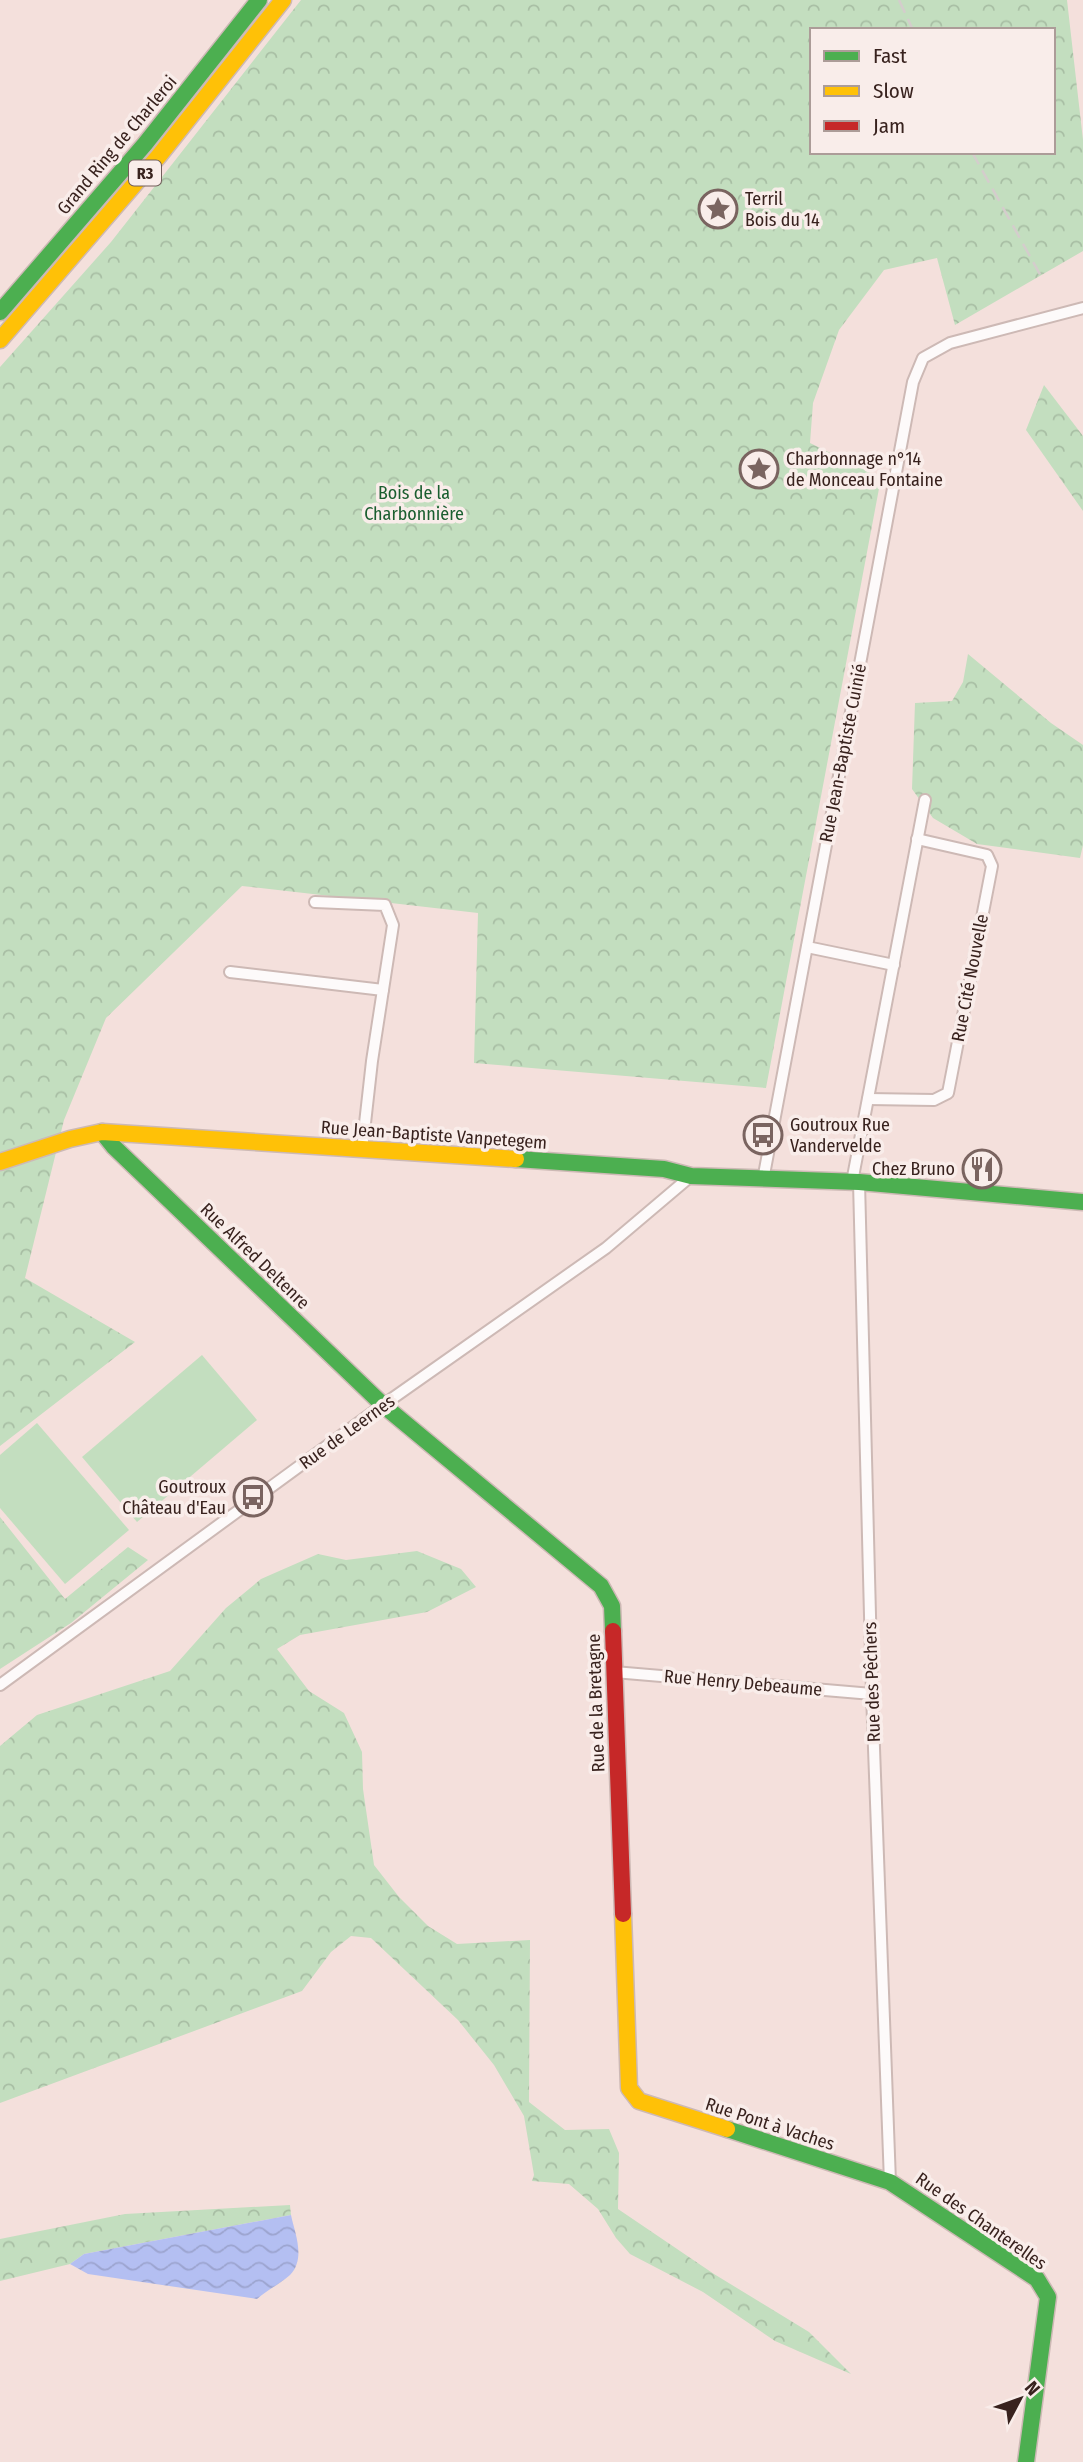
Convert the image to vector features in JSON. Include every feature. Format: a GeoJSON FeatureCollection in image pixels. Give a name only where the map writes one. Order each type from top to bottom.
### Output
{"type":"FeatureCollection","features":[{"type":"Feature","properties":{"kind":"main road","name":"Grand Ring de Charleroi"},"geometry":{"type":"LineString","coordinates":[[0,312],[145,144],[259,0]]}},
{"type":"Feature","properties":{"kind":"main road","name":"R3"},"geometry":{"type":"LineString","coordinates":[[0,340],[158,157],[282,0]]}},
{"type":"Feature","properties":{"kind":"main road","name":"Rue Jean-Baptiste Vanpetegem"},"geometry":{"type":"LineString","coordinates":[[0,1162],[70,1139],[102,1132],[664,1169],[691,1176],[855,1182],[1083,1202]]}},
{"type":"Feature","properties":{"kind":"main road","name":"Rue Alfred Deltenre"},"geometry":{"type":"LineString","coordinates":[[102,1132],[114,1147],[383,1405]]}},
{"type":"Feature","properties":{"kind":"main road","name":"Rue de la Bretagne"},"geometry":{"type":"LineString","coordinates":[[383,1405],[601,1586],[612,1606],[629,2088],[639,2101]]}},
{"type":"Feature","properties":{"kind":"main road","name":"Rue Pont à Vaches"},"geometry":{"type":"LineString","coordinates":[[639,2101],[890,2182]]}},
{"type":"Feature","properties":{"kind":"main road","name":"Rue des Chanterelles"},"geometry":{"type":"LineString","coordinates":[[890,2182],[1037,2279],[1048,2297],[1026,2462]]}},
{"type":"Feature","properties":{"kind":"street","name":"Rue Jean-Baptiste Cuinié"},"geometry":{"type":"LineString","coordinates":[[763,1180],[913,382],[923,358],[950,342],[1083,308]]}},
{"type":"Feature","properties":{"kind":"street"},"geometry":{"type":"LineString","coordinates":[[855,1182],[868,1098],[925,800]]}},
{"type":"Feature","properties":{"kind":"street","name":"Rue Cité Nouvelle"},"geometry":{"type":"LineString","coordinates":[[868,1098],[934,1100],[948,1093],[992,866],[987,855],[917,839]]}},
{"type":"Feature","properties":{"kind":"street"},"geometry":{"type":"LineString","coordinates":[[315,902],[385,905],[393,925],[372,1061],[362,1150]]}},
{"type":"Feature","properties":{"kind":"street"},"geometry":{"type":"LineString","coordinates":[[807,947],[894,965]]}},
{"type":"Feature","properties":{"kind":"street"},"geometry":{"type":"LineString","coordinates":[[230,972],[383,990]]}},
{"type":"Feature","properties":{"kind":"street","name":"Rue de Leernes"},"geometry":{"type":"LineString","coordinates":[[0,1685],[383,1405],[606,1248],[691,1176]]}},
{"type":"Feature","properties":{"kind":"street","name":"Rue des Pêchers"},"geometry":{"type":"LineString","coordinates":[[855,1182],[890,2182]]}},
{"type":"Feature","properties":{"kind":"street","name":"Rue Henry Debeaume"},"geometry":{"type":"LineString","coordinates":[[614,1672],[872,1693]]}},
{"type":"Feature","properties":{"kind":"green space","name":"Bois de la Charbonnière"},"geometry":{"type":"Polygon","coordinates":[[[301,0],[1067,0],[1083,140],[1083,251],[955,325],[937,258],[884,270],[839,330],[813,403],[810,443],[881,478],[766,1088],[474,1063],[478,913],[242,886],[106,1018],[64,1120],[25,1278],[135,1342],[0,1446],[0,367],[111,242],[301,0]]]}},
{"type":"Feature","properties":{"kind":"green space"},"geometry":{"type":"Polygon","coordinates":[[[1044,385],[1083,436],[1083,511],[1026,430],[1044,385]]]}},
{"type":"Feature","properties":{"kind":"green space"},"geometry":{"type":"Polygon","coordinates":[[[968,654],[1051,723],[1083,745],[1083,845],[1080,858],[977,844],[933,818],[912,789],[915,703],[952,701],[963,682],[968,654]]]}},
{"type":"Feature","properties":{"kind":"green space"},"geometry":{"type":"Polygon","coordinates":[[[202,1355],[257,1420],[137,1522],[82,1457],[202,1355]]]}},
{"type":"Feature","properties":{"kind":"green space"},"geometry":{"type":"Polygon","coordinates":[[[37,1423],[129,1530],[65,1584],[0,1508],[0,1455],[37,1423]]]}},
{"type":"Feature","properties":{"kind":"green space"},"geometry":{"type":"Polygon","coordinates":[[[0,1517],[65,1599],[128,1547],[148,1560],[71,1623],[0,1669],[0,1517]]]}},
{"type":"Feature","properties":{"kind":"green space"},"geometry":{"type":"Polygon","coordinates":[[[417,1551],[461,1569],[476,1587],[427,1612],[300,1635],[277,1649],[309,1691],[344,1713],[362,1752],[363,1789],[374,1865],[399,1897],[428,1926],[457,1944],[530,1940],[529,2102],[565,2130],[609,2129],[619,2153],[618,2209],[714,2274],[809,2332],[851,2374],[775,2341],[703,2292],[630,2254],[616,2238],[598,2209],[569,2184],[532,2181],[534,2175],[524,2116],[494,2065],[458,2020],[371,1938],[351,1936],[331,1952],[302,1991],[0,2103],[0,1746],[37,1715],[170,1671],[226,1608],[261,1579],[318,1554],[346,1560],[417,1551]]]}},
{"type":"Feature","properties":{"kind":"green space"},"geometry":{"type":"Polygon","coordinates":[[[290,2205],[291,2215],[84,2254],[70,2264],[0,2281],[0,2239],[125,2214],[290,2205]]]}},
{"type":"Feature","properties":{"kind":"water"},"geometry":{"type":"Polygon","coordinates":[[[291,2215],[298,2246],[295,2268],[290,2275],[257,2299],[88,2274],[70,2264],[84,2254],[291,2215]]]}},
{"type":"Feature","properties":{"kind":"railway"},"geometry":{"type":"LineString","coordinates":[[899,0],[912,28]]}},
{"type":"Feature","properties":{"kind":"railway"},"geometry":{"type":"LineString","coordinates":[[973,154],[1042,278]]}},
{"type":"Feature","properties":{"kind":"traffic: fast"},"geometry":{"type":"LineString","coordinates":[[0,312],[145,144],[259,0]]}},
{"type":"Feature","properties":{"kind":"traffic: fast"},"geometry":{"type":"LineString","coordinates":[[102,1132],[114,1147],[383,1405],[601,1586],[612,1606],[613,1631]]}},
{"type":"Feature","properties":{"kind":"traffic: fast"},"geometry":{"type":"LineString","coordinates":[[516,1159],[664,1169],[691,1176],[859,1182],[1083,1202]]}},
{"type":"Feature","properties":{"kind":"traffic: fast"},"geometry":{"type":"LineString","coordinates":[[727,2129],[890,2182],[1037,2279],[1048,2297],[1026,2462]]}},
{"type":"Feature","properties":{"kind":"traffic: slow"},"geometry":{"type":"LineString","coordinates":[[0,340],[158,157],[283,0]]}},
{"type":"Feature","properties":{"kind":"traffic: slow"},"geometry":{"type":"LineString","coordinates":[[0,1162],[70,1139],[102,1132],[516,1159]]}},
{"type":"Feature","properties":{"kind":"traffic: slow"},"geometry":{"type":"LineString","coordinates":[[623,1914],[629,2088],[639,2101],[727,2129]]}},
{"type":"Feature","properties":{"kind":"traffic: jam"},"geometry":{"type":"LineString","coordinates":[[613,1631],[623,1914]]}},
{"type":"Feature","properties":{"kind":"place","name":"Terril Bois du 14"},"geometry":{"type":"Point","coordinates":[718,209]}},
{"type":"Feature","properties":{"kind":"place","name":"Charbonnage n°14 de Monceau Fontaine"},"geometry":{"type":"Point","coordinates":[759,469]}},
{"type":"Feature","properties":{"kind":"place","name":"Goutroux Rue Vandervelde"},"geometry":{"type":"Point","coordinates":[763,1135]}},
{"type":"Feature","properties":{"kind":"place","name":"Chez Bruno"},"geometry":{"type":"Point","coordinates":[982,1169]}},
{"type":"Feature","properties":{"kind":"place","name":"Goutroux Château d'Eau"},"geometry":{"type":"Point","coordinates":[253,1497]}}]}
